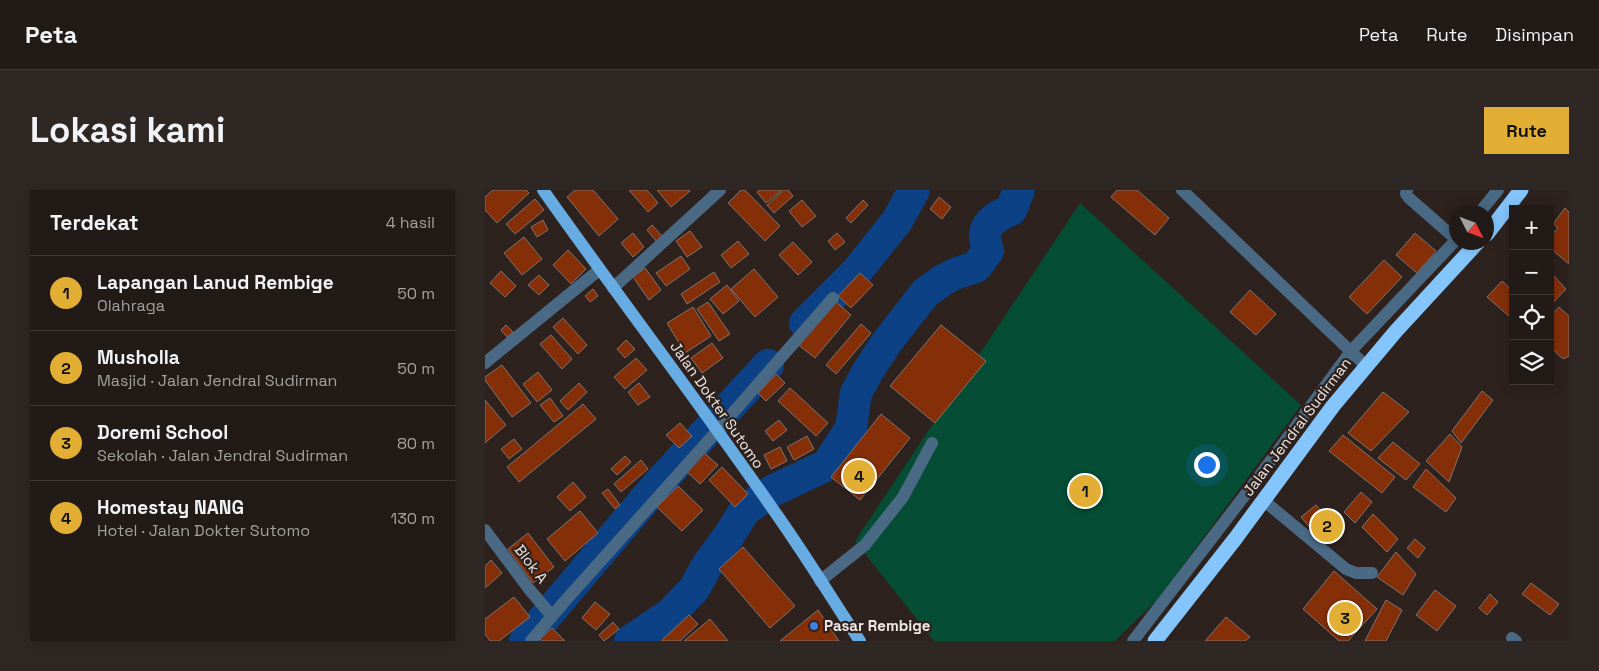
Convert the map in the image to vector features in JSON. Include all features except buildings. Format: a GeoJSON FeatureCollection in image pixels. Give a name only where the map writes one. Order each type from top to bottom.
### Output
{"type":"FeatureCollection","features":[{"type":"Feature","properties":{"kind":"highway"},"geometry":{"type":"LineString","coordinates":[[1494,225],[1521,190]]}},
{"type":"Feature","properties":{"kind":"highway","name":"Jalan Jendral Sudirman"},"geometry":{"type":"LineString","coordinates":[[1155,641],[1235,539],[1328,413],[1366,366],[1426,298],[1458,250]]}},
{"type":"Feature","properties":{"kind":"main road","name":"Jalan Dokter Sutomo"},"geometry":{"type":"LineString","coordinates":[[543,190],[777,515],[861,641]]}},
{"type":"Feature","properties":{"kind":"street"},"geometry":{"type":"LineString","coordinates":[[613,288],[720,190]]}},
{"type":"Feature","properties":{"kind":"street"},"geometry":{"type":"LineString","coordinates":[[1183,190],[1366,366]]}},
{"type":"Feature","properties":{"kind":"street"},"geometry":{"type":"LineString","coordinates":[[1407,190],[1406,194],[1409,198],[1449,231]]}},
{"type":"Feature","properties":{"kind":"street"},"geometry":{"type":"LineString","coordinates":[[1486,205],[1498,190]]}},
{"type":"Feature","properties":{"kind":"street"},"geometry":{"type":"LineString","coordinates":[[1133,641],[1255,482],[1351,351],[1456,250]]}},
{"type":"Feature","properties":{"kind":"street"},"geometry":{"type":"LineString","coordinates":[[485,363],[599,270]]}},
{"type":"Feature","properties":{"kind":"street"},"geometry":{"type":"LineString","coordinates":[[531,641],[833,298]]}},
{"type":"Feature","properties":{"kind":"street"},"geometry":{"type":"LineString","coordinates":[[820,581],[865,545],[903,497],[932,442]]}},
{"type":"Feature","properties":{"kind":"street"},"geometry":{"type":"LineString","coordinates":[[1263,500],[1347,569],[1356,573],[1372,573]]}},
{"type":"Feature","properties":{"kind":"street","name":"Blok A"},"geometry":{"type":"LineString","coordinates":[[485,530],[552,616]]}},
{"type":"Feature","properties":{"kind":"green space"},"geometry":{"type":"Polygon","coordinates":[[[1080,203],[1301,405],[1159,598],[1115,641],[934,641],[855,541],[1080,203]]]}},
{"type":"Feature","properties":{"kind":"waterway"},"geometry":{"type":"LineString","coordinates":[[805,323],[857,271],[897,221],[914,190]]}},
{"type":"Feature","properties":{"kind":"waterway"},"geometry":{"type":"LineString","coordinates":[[630,641],[670,614],[694,589],[708,564],[745,510],[772,491],[827,465],[851,428],[856,393],[887,342],[925,293],[943,280],[976,267],[988,251],[985,240],[988,226],[999,216],[1011,210],[1019,190]]}},
{"type":"Feature","properties":{"kind":"waterway"},"geometry":{"type":"LineString","coordinates":[[525,641],[658,484],[768,365]]}},
{"type":"Feature","properties":{"kind":"place","name":"Homestay NANG"},"geometry":{"type":"Point","coordinates":[859,476]}},
{"type":"Feature","properties":{"kind":"place","name":"Lapangan Lanud Rembige"},"geometry":{"type":"Point","coordinates":[1085,491]}},
{"type":"Feature","properties":{"kind":"place","name":"Musholla"},"geometry":{"type":"Point","coordinates":[1327,526]}},
{"type":"Feature","properties":{"kind":"place","name":"Doremi School"},"geometry":{"type":"Point","coordinates":[1345,618]}},
{"type":"Feature","properties":{"kind":"place","name":"Pasar Rembige"},"geometry":{"type":"Point","coordinates":[814,626]}}]}
